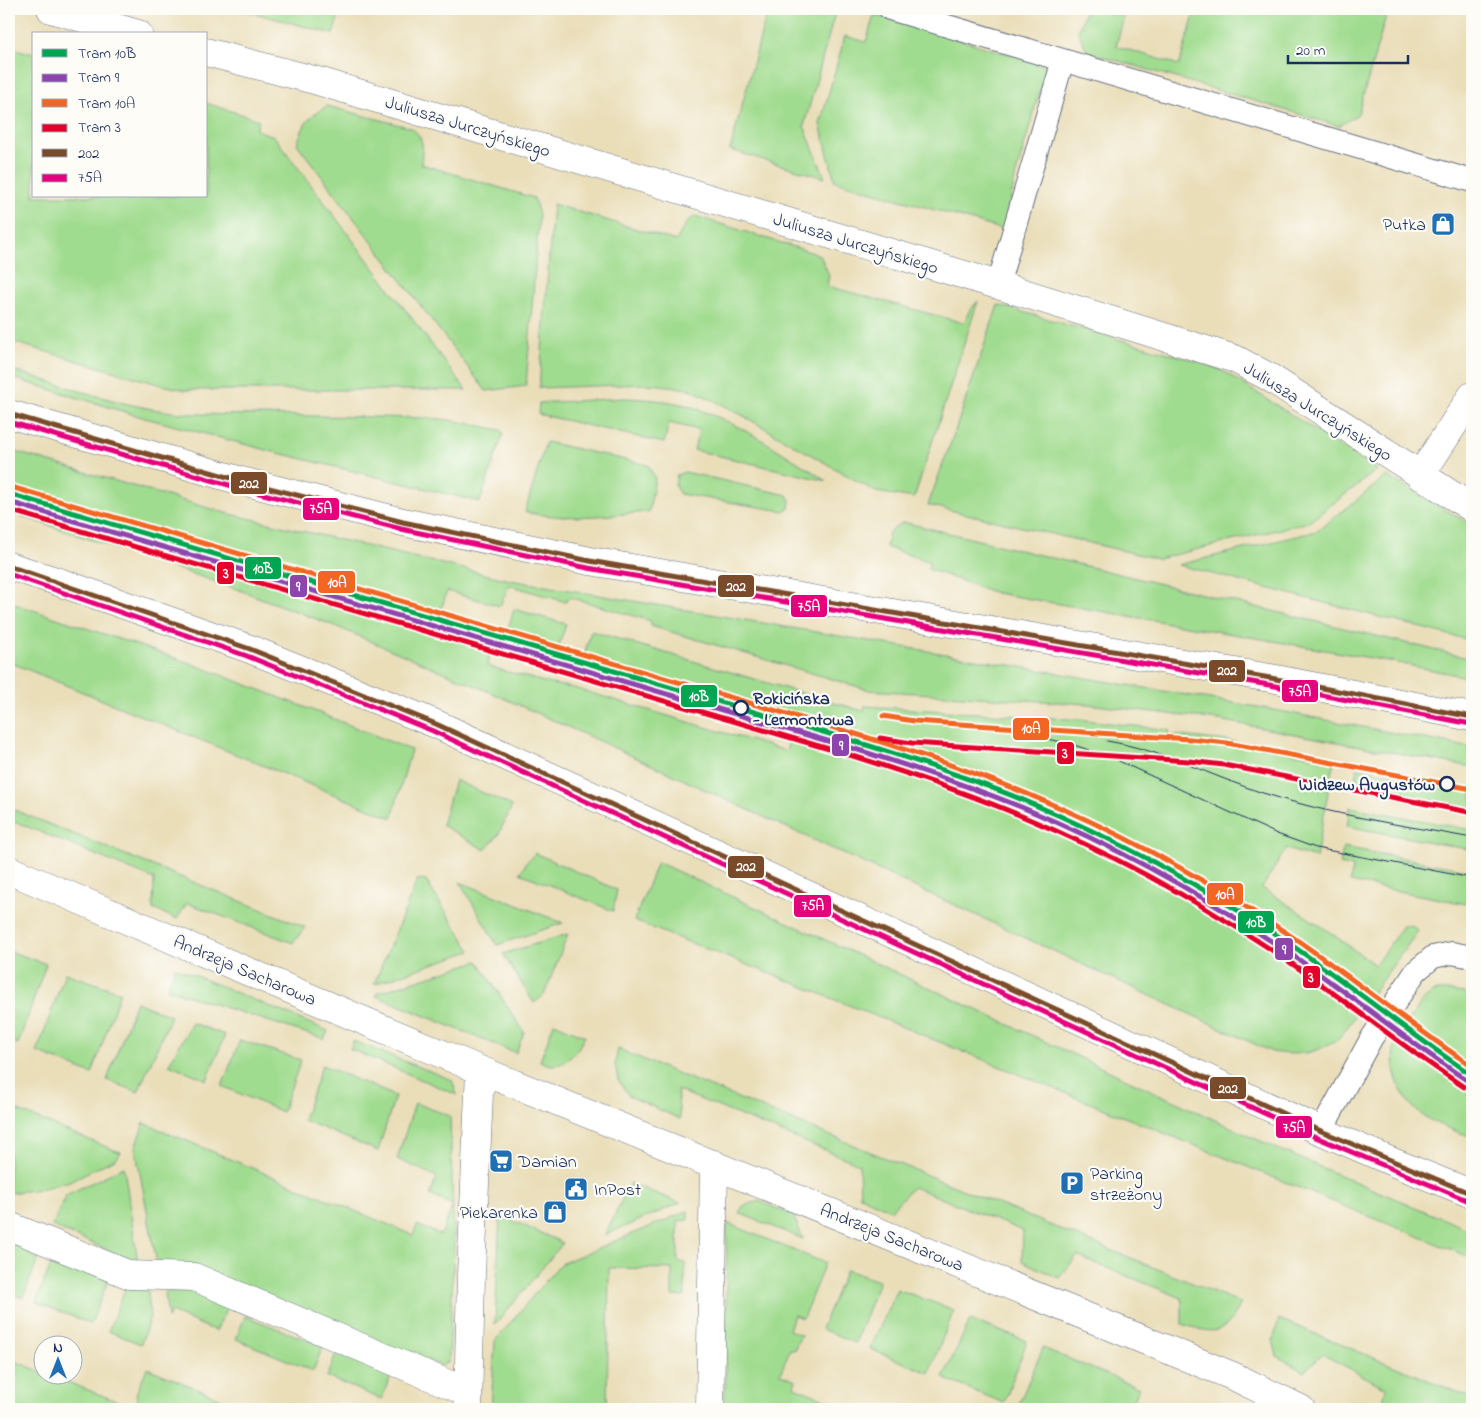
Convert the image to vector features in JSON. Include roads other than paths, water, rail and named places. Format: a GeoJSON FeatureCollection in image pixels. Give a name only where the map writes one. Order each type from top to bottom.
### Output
{"type":"FeatureCollection","features":[{"type":"Feature","properties":{"kind":"street"},"geometry":{"type":"LineString","coordinates":[[51,9],[131,32]]}},
{"type":"Feature","properties":{"kind":"street","name":"Juliusza Jurczyńskiego"},"geometry":{"type":"LineString","coordinates":[[208,53],[318,82],[998,285],[1235,359],[1269,378],[1472,508]]}},
{"type":"Feature","properties":{"kind":"street"},"geometry":{"type":"LineString","coordinates":[[1420,476],[1472,396]]}},
{"type":"Feature","properties":{"kind":"street"},"geometry":{"type":"LineString","coordinates":[[9,414],[238,480],[403,522],[590,560],[1257,675],[1472,717]]}},
{"type":"Feature","properties":{"kind":"street"},"geometry":{"type":"LineString","coordinates":[[9,566],[250,649],[436,724],[1321,1130],[1395,1163],[1472,1194]]}},
{"type":"Feature","properties":{"kind":"street","name":"Andrzeja Sacharowa"},"geometry":{"type":"LineString","coordinates":[[9,870],[480,1070],[1235,1377],[1301,1409]]}},
{"type":"Feature","properties":{"kind":"street"},"geometry":{"type":"LineString","coordinates":[[9,1226],[130,1276],[194,1277],[467,1401],[480,1070]]}},
{"type":"Feature","properties":{"kind":"street"},"geometry":{"type":"LineString","coordinates":[[710,1409],[714,1164]]}},
{"type":"Feature","properties":{"kind":"lane"},"geometry":{"type":"LineString","coordinates":[[890,9],[1472,181]]}},
{"type":"Feature","properties":{"kind":"lane"},"geometry":{"type":"LineString","coordinates":[[998,285],[1063,60]]}},
{"type":"Feature","properties":{"kind":"lane"},"geometry":{"type":"LineString","coordinates":[[1321,1130],[1371,1039],[1416,972],[1433,957],[1452,954],[1472,957]]}},
{"type":"Feature","properties":{"kind":"tram line","name":"10A"},"geometry":{"type":"LineString","coordinates":[[11,487],[859,735],[945,763],[1009,787],[1125,838],[1187,871],[1247,907],[1301,943],[1472,1066]]}},
{"type":"Feature","properties":{"kind":"tram line","name":"10B"},"geometry":{"type":"LineString","coordinates":[[9,494],[857,742],[943,770],[1028,802],[1091,830],[1153,862],[1243,914],[1298,949],[1472,1075]]}},
{"type":"Feature","properties":{"kind":"tram line","name":"9"},"geometry":{"type":"LineString","coordinates":[[9,502],[855,749],[941,777],[1005,801],[1119,852],[1210,902],[1294,956],[1468,1081]]}},
{"type":"Feature","properties":{"kind":"tram line","name":"3"},"geometry":{"type":"LineString","coordinates":[[9,510],[853,756],[939,784],[1003,808],[1055,830],[1117,860],[1206,909],[1290,962],[1464,1087]]}},
{"type":"Feature","properties":{"kind":"tram line","name":"10A"},"geometry":{"type":"LineString","coordinates":[[883,716],[914,721],[1227,743],[1472,789]]}},
{"type":"Feature","properties":{"kind":"tram line"},"geometry":{"type":"LineString","coordinates":[[1030,736],[1068,743],[1110,757],[1277,834],[1316,848],[1472,878]]}},
{"type":"Feature","properties":{"kind":"tram line","name":"3"},"geometry":{"type":"LineString","coordinates":[[880,738],[912,743],[1189,761],[1224,765],[1469,812]]}},
{"type":"Feature","properties":{"kind":"tram line"},"geometry":{"type":"LineString","coordinates":[[1107,741],[1167,757],[1289,801],[1367,819],[1472,838]]}},
{"type":"Feature","properties":{"kind":"place","name":"Putka"},"geometry":{"type":"Point","coordinates":[1443,224]}},
{"type":"Feature","properties":{"kind":"place","name":"Rokicińska - Lermontowa"},"geometry":{"type":"Point","coordinates":[741,708]}},
{"type":"Feature","properties":{"kind":"place","name":"Widzew Augustów"},"geometry":{"type":"Point","coordinates":[1447,784]}},
{"type":"Feature","properties":{"kind":"place","name":"Damian"},"geometry":{"type":"Point","coordinates":[501,1161]}},
{"type":"Feature","properties":{"kind":"place","name":"Parking strzeżony"},"geometry":{"type":"Point","coordinates":[1072,1183]}},
{"type":"Feature","properties":{"kind":"place","name":"InPost"},"geometry":{"type":"Point","coordinates":[576,1189]}},
{"type":"Feature","properties":{"kind":"place","name":"Piekarenka"},"geometry":{"type":"Point","coordinates":[555,1212]}}]}
